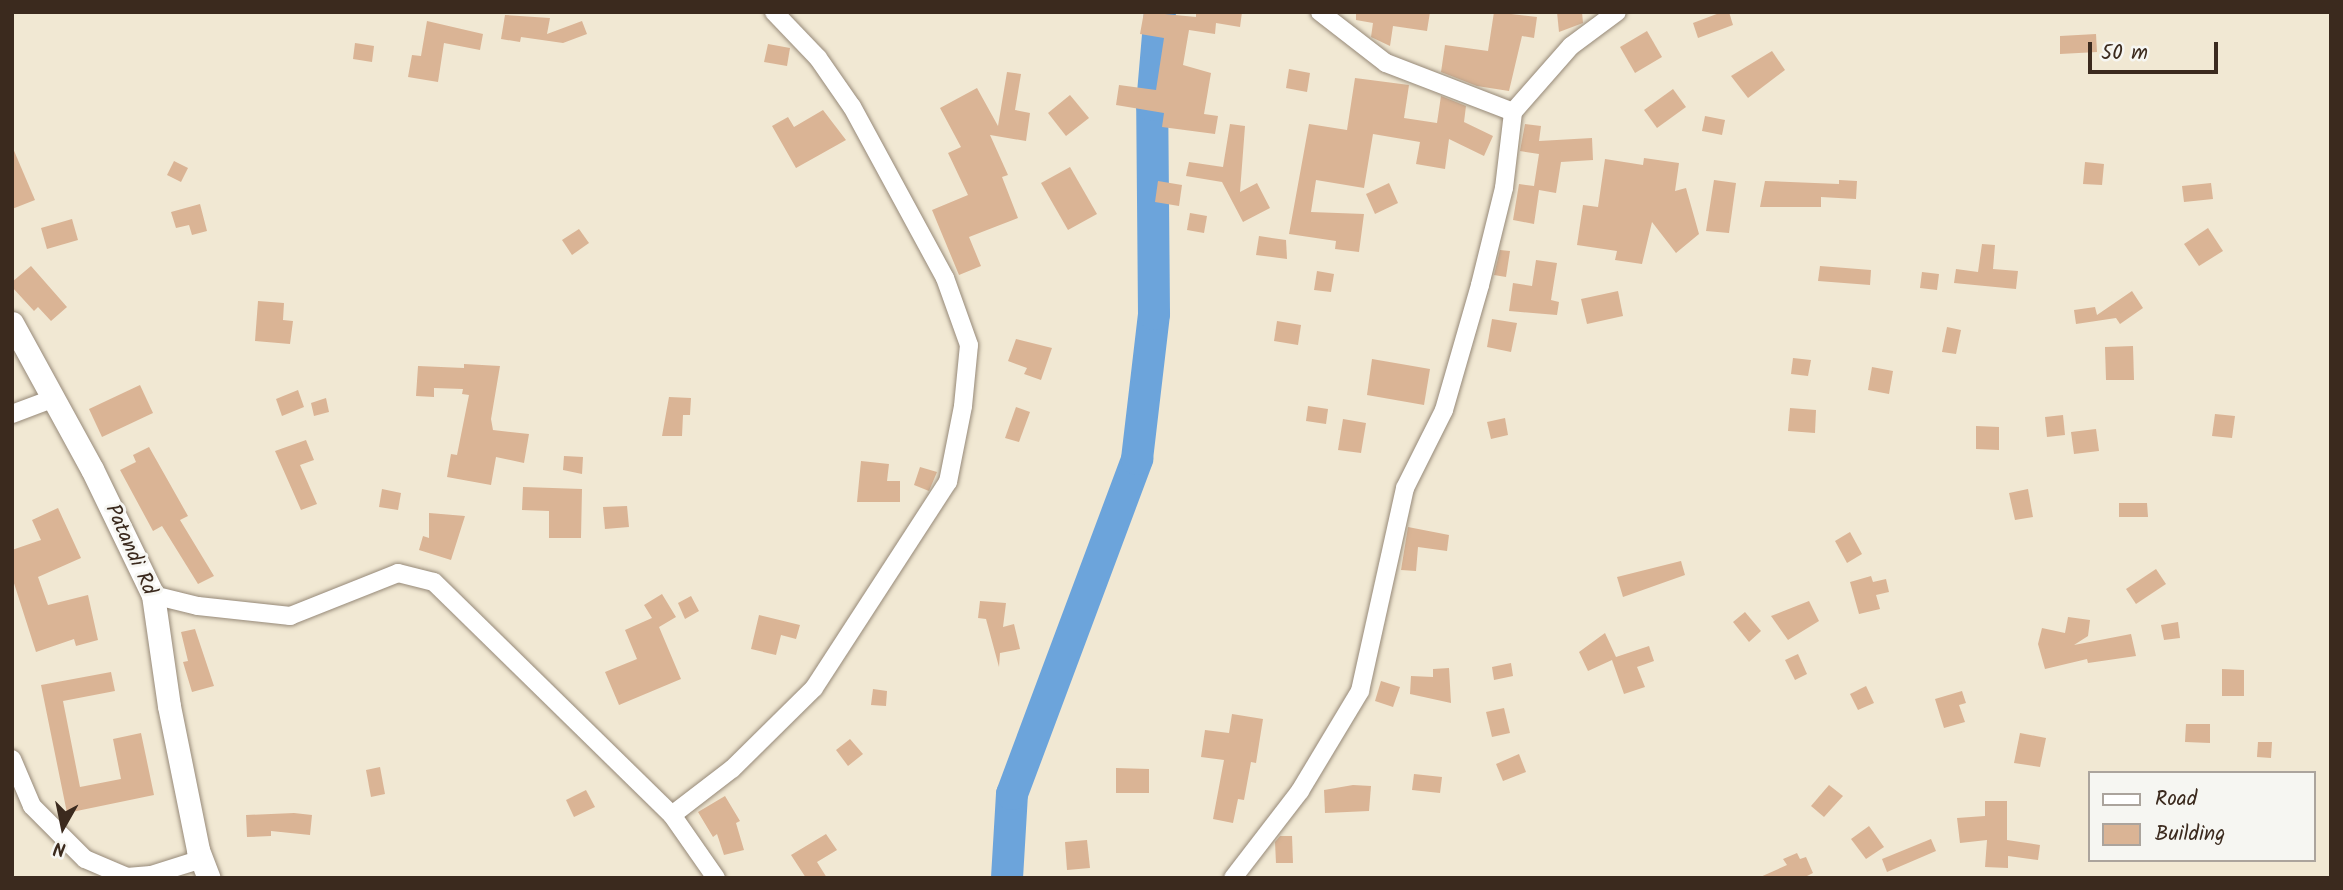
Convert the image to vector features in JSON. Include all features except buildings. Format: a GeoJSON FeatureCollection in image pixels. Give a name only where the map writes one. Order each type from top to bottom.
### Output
{"type":"FeatureCollection","features":[{"type":"Feature","properties":{"kind":"street"},"geometry":{"type":"LineString","coordinates":[[672,815],[732,769],[814,688],[948,482],[963,406],[969,345],[945,278],[852,107],[818,58],[774,12]]}},
{"type":"Feature","properties":{"kind":"street"},"geometry":{"type":"LineString","coordinates":[[1320,12],[1387,63],[1513,112]]}},
{"type":"Feature","properties":{"kind":"street"},"geometry":{"type":"LineString","coordinates":[[1233,878],[1300,791],[1364,680],[1405,488],[1444,410],[1480,285],[1504,188],[1513,112],[1571,46],[1617,12]]}},
{"type":"Feature","properties":{"kind":"street","name":"Patandi Rd"},"geometry":{"type":"LineString","coordinates":[[12,323],[92,469],[153,595],[169,706],[205,868]]}},
{"type":"Feature","properties":{"kind":"street"},"geometry":{"type":"LineString","coordinates":[[12,414],[52,399]]}},
{"type":"Feature","properties":{"kind":"street"},"geometry":{"type":"LineString","coordinates":[[153,595],[198,606],[290,616],[398,573],[434,582],[672,815],[716,878]]}},
{"type":"Feature","properties":{"kind":"street"},"geometry":{"type":"LineString","coordinates":[[12,759],[32,806],[85,859],[127,877],[205,868]]}},
{"type":"Feature","properties":{"kind":"waterway"},"geometry":{"type":"LineString","coordinates":[[1007,878],[1012,794],[1137,459],[1154,314],[1152,105],[1160,12]]}}]}
